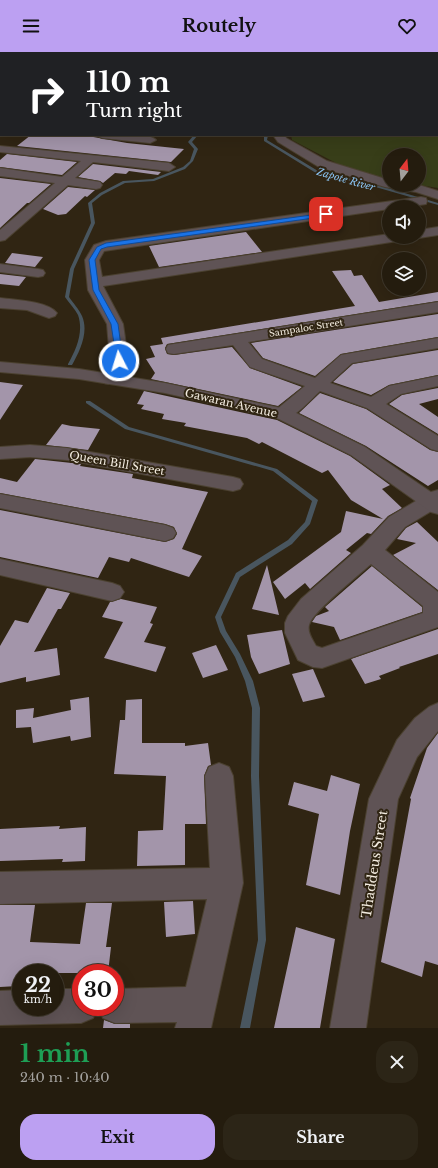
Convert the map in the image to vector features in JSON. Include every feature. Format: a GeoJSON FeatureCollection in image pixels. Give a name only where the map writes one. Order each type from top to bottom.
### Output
{"type":"FeatureCollection","features":[{"type":"Feature","properties":{"kind":"street"},"geometry":{"type":"LineString","coordinates":[[112,136],[150,140]]}},
{"type":"Feature","properties":{"kind":"street"},"geometry":{"type":"LineString","coordinates":[[280,136],[282,140],[323,164],[382,182]]}},
{"type":"Feature","properties":{"kind":"street"},"geometry":{"type":"LineString","coordinates":[[0,150],[169,167]]}},
{"type":"Feature","properties":{"kind":"street"},"geometry":{"type":"LineString","coordinates":[[0,237],[90,159]]}},
{"type":"Feature","properties":{"kind":"street"},"geometry":{"type":"LineString","coordinates":[[0,182],[6,172],[96,184]]}},
{"type":"Feature","properties":{"kind":"street"},"geometry":{"type":"LineString","coordinates":[[426,191],[438,195]]}},
{"type":"Feature","properties":{"kind":"street"},"geometry":{"type":"LineString","coordinates":[[110,379],[119,361],[118,345],[115,324],[96,290],[92,260],[99,248],[106,245],[382,206]]}},
{"type":"Feature","properties":{"kind":"street"},"geometry":{"type":"LineString","coordinates":[[426,233],[438,231]]}},
{"type":"Feature","properties":{"kind":"street"},"geometry":{"type":"LineString","coordinates":[[95,283],[382,239]]}},
{"type":"Feature","properties":{"kind":"street"},"geometry":{"type":"LineString","coordinates":[[0,268],[38,273]]}},
{"type":"Feature","properties":{"kind":"street"},"geometry":{"type":"LineString","coordinates":[[0,303],[30,306],[49,314]]}},
{"type":"Feature","properties":{"kind":"street","name":"Sampaloc Street"},"geometry":{"type":"LineString","coordinates":[[174,349],[438,307]]}},
{"type":"Feature","properties":{"kind":"street"},"geometry":{"type":"LineString","coordinates":[[237,339],[256,363],[373,404],[438,445]]}},
{"type":"Feature","properties":{"kind":"street"},"geometry":{"type":"LineString","coordinates":[[282,414],[347,359],[438,343]]}},
{"type":"Feature","properties":{"kind":"street","name":"Gawaran Avenue"},"geometry":{"type":"LineString","coordinates":[[0,367],[79,374],[165,388],[282,414],[358,451],[436,502]]}},
{"type":"Feature","properties":{"kind":"street"},"geometry":{"type":"LineString","coordinates":[[373,404],[395,390],[438,381]]}},
{"type":"Feature","properties":{"kind":"street","name":"Queen Bill Street"},"geometry":{"type":"LineString","coordinates":[[0,453],[30,451],[67,454],[233,484]]}},
{"type":"Feature","properties":{"kind":"street"},"geometry":{"type":"LineString","coordinates":[[0,501],[165,533]]}},
{"type":"Feature","properties":{"kind":"street"},"geometry":{"type":"LineString","coordinates":[[371,551],[434,602],[436,611],[433,619],[322,658],[313,657],[307,653],[297,633],[297,623],[309,606],[371,551],[397,522],[436,502]]}},
{"type":"Feature","properties":{"kind":"street"},"geometry":{"type":"LineString","coordinates":[[0,567],[112,592]]}},
{"type":"Feature","properties":{"kind":"street","name":"Thaddeus Street"},"geometry":{"type":"LineString","coordinates":[[348,1028],[384,799],[407,749],[425,726],[438,715]]}},
{"type":"Feature","properties":{"kind":"street"},"geometry":{"type":"LineString","coordinates":[[124,1007],[196,1016],[227,883],[220,776]]}},
{"type":"Feature","properties":{"kind":"street"},"geometry":{"type":"LineString","coordinates":[[0,888],[227,883]]}},
{"type":"Feature","properties":{"kind":"street"},"geometry":{"type":"LineString","coordinates":[[0,1008],[72,1006]]}},
{"type":"Feature","properties":{"kind":"green space"},"geometry":{"type":"Polygon","coordinates":[[[291,136],[438,136],[438,188],[426,186],[426,148],[382,148],[382,178],[338,164],[292,140],[291,136]]]}},
{"type":"Feature","properties":{"kind":"building"},"geometry":{"type":"Polygon","coordinates":[[[30,136],[88,136],[127,143],[184,149],[171,162],[17,146],[30,136]]]}},
{"type":"Feature","properties":{"kind":"building"},"geometry":{"type":"Polygon","coordinates":[[[7,154],[77,162],[62,175],[0,167],[0,160],[7,154]]]}},
{"type":"Feature","properties":{"kind":"building"},"geometry":{"type":"Polygon","coordinates":[[[93,164],[161,172],[158,175],[129,171],[126,174],[115,173],[103,183],[100,181],[78,177],[93,164]]]}},
{"type":"Feature","properties":{"kind":"building"},"geometry":{"type":"Polygon","coordinates":[[[0,178],[51,184],[29,203],[27,203],[0,228],[0,178]]]}},
{"type":"Feature","properties":{"kind":"building"},"geometry":{"type":"Polygon","coordinates":[[[68,187],[95,190],[87,197],[85,196],[66,214],[58,215],[43,209],[68,187]]]}},
{"type":"Feature","properties":{"kind":"building"},"geometry":{"type":"Polygon","coordinates":[[[246,232],[262,252],[159,267],[149,246],[246,232]]]}},
{"type":"Feature","properties":{"kind":"building"},"geometry":{"type":"Polygon","coordinates":[[[12,253],[43,257],[35,267],[5,263],[12,253]]]}},
{"type":"Feature","properties":{"kind":"building"},"geometry":{"type":"Polygon","coordinates":[[[351,270],[354,276],[362,275],[379,302],[414,296],[426,296],[426,294],[438,292],[438,301],[167,344],[165,348],[167,354],[174,355],[232,347],[250,368],[302,387],[278,406],[151,379],[155,373],[146,359],[155,357],[150,346],[163,344],[161,338],[355,306],[332,271],[351,270]]]}},
{"type":"Feature","properties":{"kind":"building"},"geometry":{"type":"Polygon","coordinates":[[[0,274],[26,277],[19,286],[0,284],[0,274]]]}},
{"type":"Feature","properties":{"kind":"building"},"geometry":{"type":"Polygon","coordinates":[[[438,314],[438,337],[341,354],[315,376],[263,358],[251,343],[438,314]]]}},
{"type":"Feature","properties":{"kind":"building"},"geometry":{"type":"Polygon","coordinates":[[[438,350],[438,375],[389,385],[371,395],[333,382],[353,364],[438,350]]]}},
{"type":"Feature","properties":{"kind":"building"},"geometry":{"type":"Polygon","coordinates":[[[0,382],[23,385],[0,420],[0,382]]]}},
{"type":"Feature","properties":{"kind":"building"},"geometry":{"type":"Polygon","coordinates":[[[438,388],[438,399],[419,404],[438,417],[438,434],[389,404],[402,395],[438,388]]]}},
{"type":"Feature","properties":{"kind":"building"},"geometry":{"type":"Polygon","coordinates":[[[144,391],[277,420],[350,456],[390,485],[382,489],[402,508],[388,516],[371,534],[367,533],[346,550],[351,553],[310,589],[305,583],[285,599],[273,582],[341,532],[346,511],[383,519],[351,500],[328,470],[322,473],[262,442],[259,444],[247,438],[184,426],[186,423],[162,419],[164,414],[141,409],[144,405],[137,404],[144,391]]]}},
{"type":"Feature","properties":{"kind":"building"},"geometry":{"type":"Polygon","coordinates":[[[320,393],[366,409],[430,450],[438,452],[438,480],[428,486],[366,446],[299,413],[320,393]]]}},
{"type":"Feature","properties":{"kind":"building"},"geometry":{"type":"Polygon","coordinates":[[[62,424],[100,429],[88,450],[46,445],[62,424]]]}},
{"type":"Feature","properties":{"kind":"building"},"geometry":{"type":"Polygon","coordinates":[[[35,459],[81,464],[80,466],[133,474],[132,478],[208,492],[182,549],[202,556],[189,577],[131,558],[129,562],[109,557],[98,578],[0,557],[0,510],[165,542],[174,539],[177,534],[174,527],[165,524],[0,493],[0,478],[17,482],[35,459]]]}},
{"type":"Feature","properties":{"kind":"building"},"geometry":{"type":"Polygon","coordinates":[[[417,522],[438,542],[438,590],[393,555],[416,543],[397,539],[406,528],[417,522]]]}},
{"type":"Feature","properties":{"kind":"building"},"geometry":{"type":"Polygon","coordinates":[[[267,565],[279,615],[252,609],[267,565]]]}},
{"type":"Feature","properties":{"kind":"building"},"geometry":{"type":"Polygon","coordinates":[[[372,566],[422,607],[422,612],[340,640],[334,627],[312,622],[316,616],[329,611],[325,607],[372,566]]]}},
{"type":"Feature","properties":{"kind":"building"},"geometry":{"type":"Polygon","coordinates":[[[47,588],[70,593],[61,609],[58,609],[34,652],[57,648],[60,675],[26,682],[26,677],[0,683],[0,646],[15,620],[28,623],[47,588]]]}},
{"type":"Feature","properties":{"kind":"building"},"geometry":{"type":"Polygon","coordinates":[[[121,599],[157,607],[150,623],[153,624],[144,642],[166,647],[156,672],[104,658],[123,622],[102,617],[110,602],[121,599]]]}},
{"type":"Feature","properties":{"kind":"building"},"geometry":{"type":"Polygon","coordinates":[[[438,629],[438,654],[399,667],[400,668],[379,676],[381,679],[365,684],[351,659],[438,629]]]}},
{"type":"Feature","properties":{"kind":"building"},"geometry":{"type":"Polygon","coordinates":[[[282,630],[290,664],[259,674],[251,657],[247,635],[282,630]]]}},
{"type":"Feature","properties":{"kind":"building"},"geometry":{"type":"Polygon","coordinates":[[[216,645],[228,670],[203,678],[192,653],[216,645]]]}},
{"type":"Feature","properties":{"kind":"building"},"geometry":{"type":"Polygon","coordinates":[[[313,669],[325,697],[303,702],[292,674],[313,669]]]}},
{"type":"Feature","properties":{"kind":"building"},"geometry":{"type":"Polygon","coordinates":[[[89,697],[91,737],[71,741],[70,736],[33,743],[31,727],[16,728],[16,710],[34,708],[33,718],[71,710],[70,700],[89,697]]]}},
{"type":"Feature","properties":{"kind":"building"},"geometry":{"type":"Polygon","coordinates":[[[142,699],[142,743],[185,743],[185,746],[208,743],[211,765],[208,766],[204,776],[206,824],[185,824],[185,865],[137,866],[138,831],[163,830],[166,776],[114,774],[120,720],[125,720],[126,700],[142,699]]]}},
{"type":"Feature","properties":{"kind":"building"},"geometry":{"type":"Polygon","coordinates":[[[438,733],[438,965],[425,961],[422,977],[381,962],[410,798],[427,748],[438,733]]]}},
{"type":"Feature","properties":{"kind":"building"},"geometry":{"type":"Polygon","coordinates":[[[331,775],[360,784],[350,831],[340,895],[306,885],[319,814],[288,805],[294,782],[327,791],[331,775]]]}},
{"type":"Feature","properties":{"kind":"building"},"geometry":{"type":"Polygon","coordinates":[[[60,826],[59,829],[86,827],[85,861],[62,862],[63,859],[0,861],[0,829],[60,826]]]}},
{"type":"Feature","properties":{"kind":"building"},"geometry":{"type":"Polygon","coordinates":[[[193,901],[195,934],[166,937],[164,902],[193,901]]]}},
{"type":"Feature","properties":{"kind":"building"},"geometry":{"type":"Polygon","coordinates":[[[86,903],[112,903],[106,947],[111,947],[109,964],[72,964],[72,973],[64,973],[64,964],[12,964],[12,986],[0,987],[0,905],[35,905],[30,942],[80,944],[86,903]]]}},
{"type":"Feature","properties":{"kind":"building"},"geometry":{"type":"Polygon","coordinates":[[[296,927],[335,939],[320,1028],[274,1028],[296,927]]]}},
{"type":"Feature","properties":{"kind":"building"},"geometry":{"type":"Polygon","coordinates":[[[104,1020],[115,1024],[130,1024],[130,1028],[103,1028],[104,1020]]]}},
{"type":"Feature","properties":{"kind":"waterway"},"geometry":{"type":"LineString","coordinates":[[70,364],[76,353],[82,335],[82,322],[76,308],[67,297],[72,269],[93,223],[90,203],[101,194],[124,182],[154,180],[184,168],[191,161],[196,149],[190,142],[195,136]]}},
{"type":"Feature","properties":{"kind":"waterway","name":"Zapote River"},"geometry":{"type":"LineString","coordinates":[[266,136],[265,140],[317,172],[380,187],[438,204]]}},
{"type":"Feature","properties":{"kind":"waterway"},"geometry":{"type":"LineString","coordinates":[[88,402],[127,428],[275,470],[315,500],[308,523],[290,542],[238,575],[218,617],[223,632],[238,656],[249,681],[256,708],[255,776],[262,940],[245,1028]]}},
{"type":"Feature","properties":{"kind":"route"},"geometry":{"type":"LineString","coordinates":[[119,361],[115,324],[96,290],[92,260],[99,248],[106,245],[326,214]]}}]}
